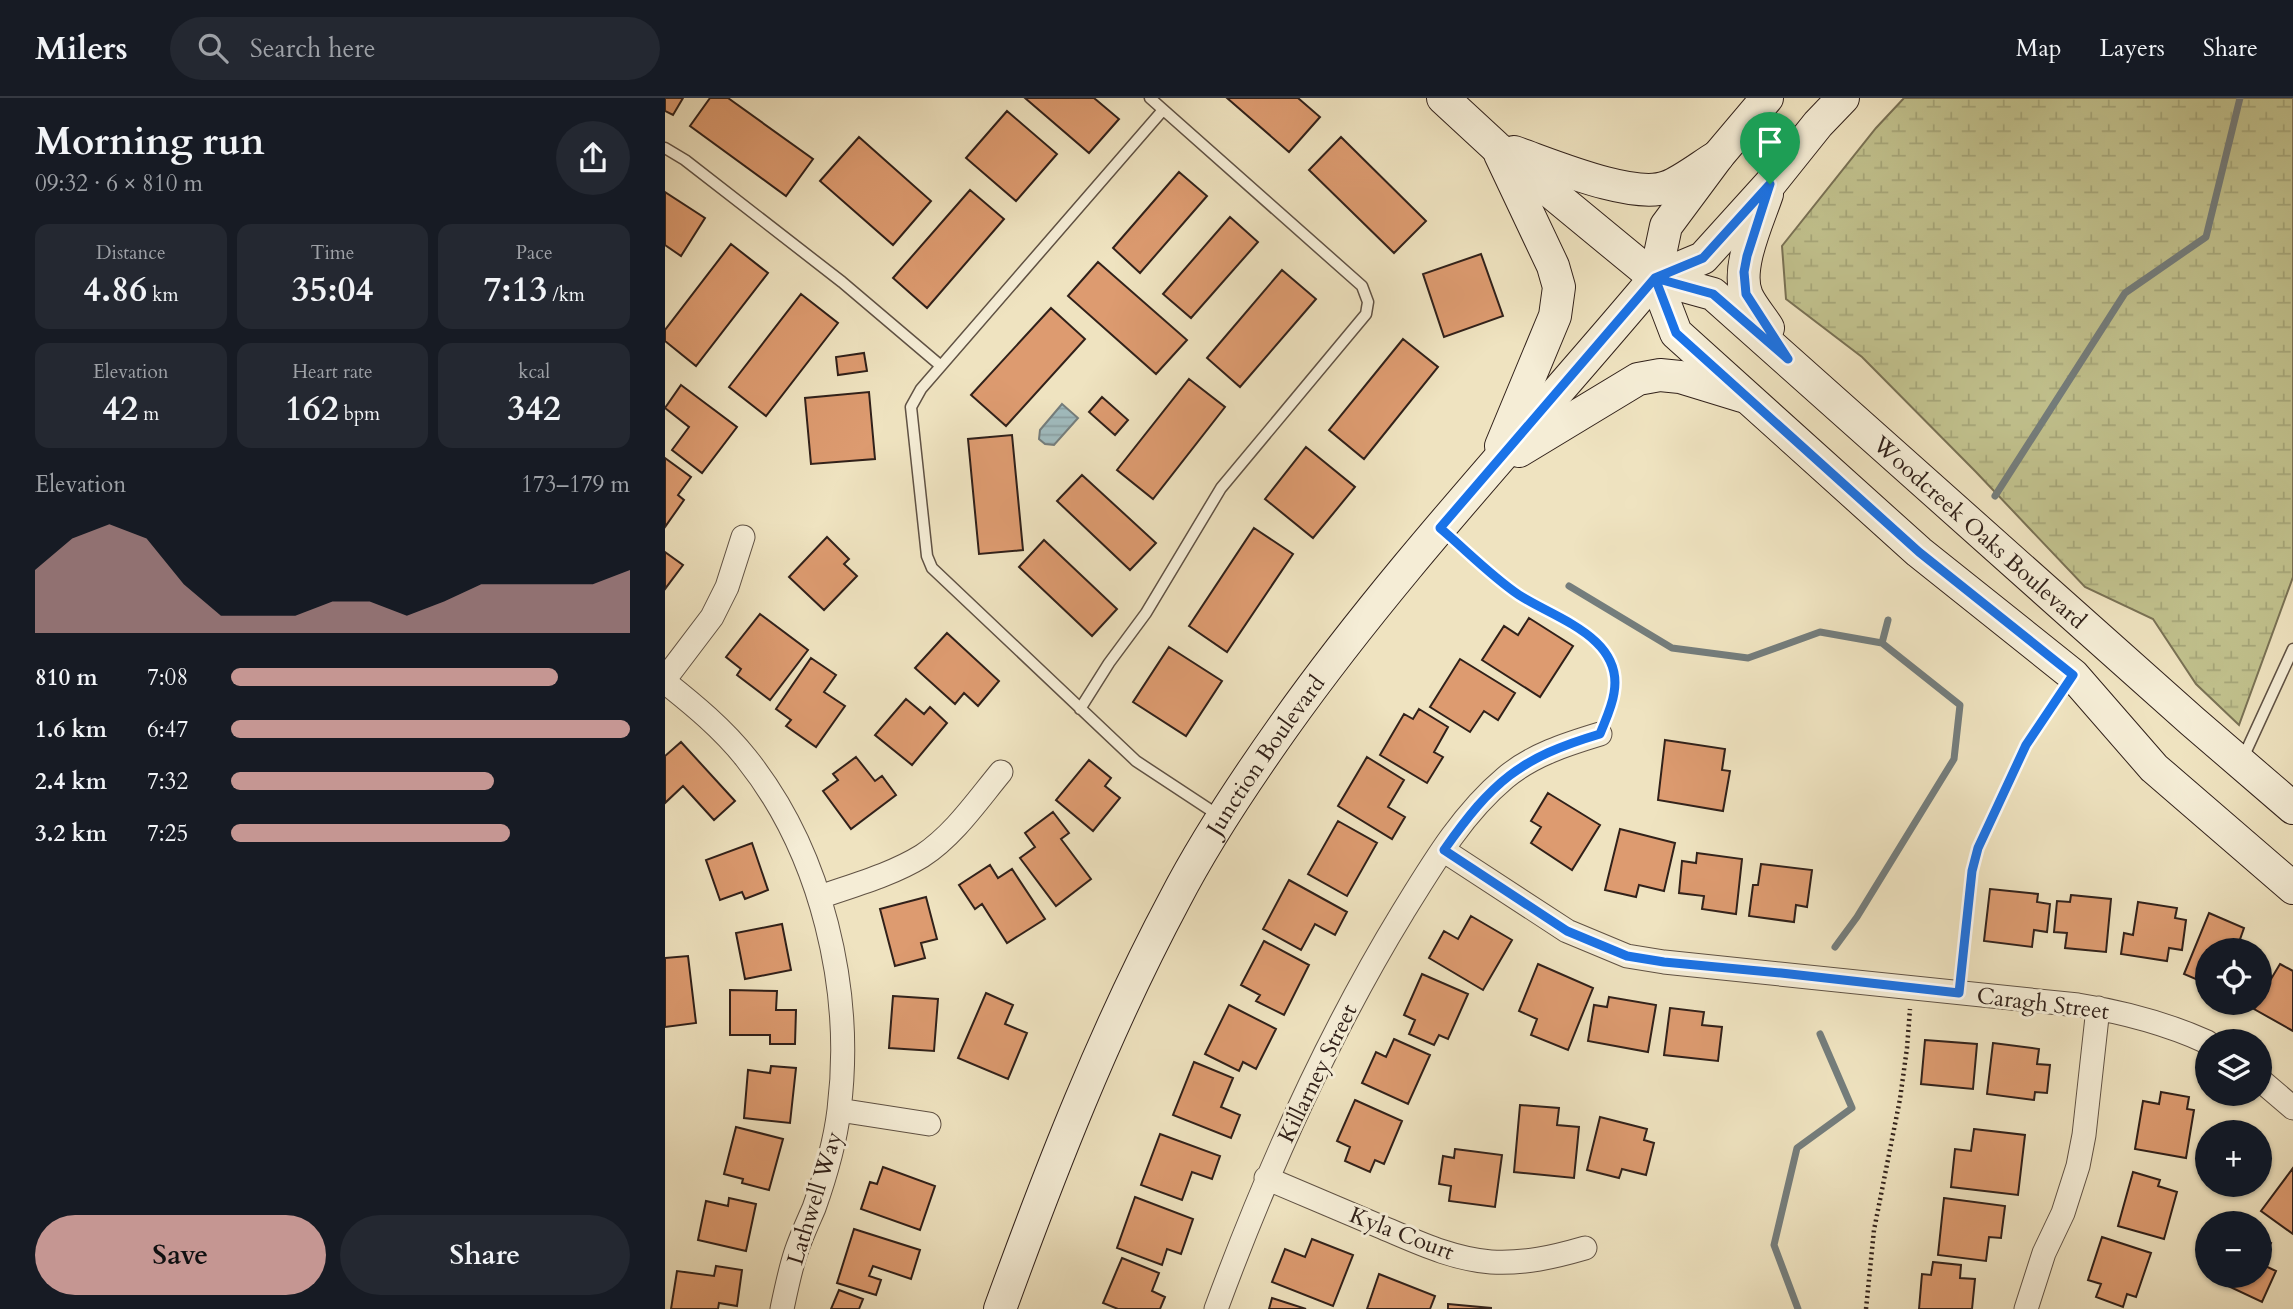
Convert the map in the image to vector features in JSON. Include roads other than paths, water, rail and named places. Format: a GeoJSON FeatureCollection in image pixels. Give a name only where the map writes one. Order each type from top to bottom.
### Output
{"type":"FeatureCollection","features":[{"type":"Feature","properties":{"kind":"main road","name":"Woodcreek Oaks Boulevard"},"geometry":{"type":"LineString","coordinates":[[1443,98],[1496,147],[1655,278],[1713,294],[2293,808]]}},
{"type":"Feature","properties":{"kind":"main road","name":"Junction Boulevard"},"geometry":{"type":"LineString","coordinates":[[1655,278],[1666,226],[1718,156],[1767,98]]}},
{"type":"Feature","properties":{"kind":"main road","name":"Junction Boulevard"},"geometry":{"type":"LineString","coordinates":[[1000,1309],[1045,1184],[1110,1032],[1175,898],[1282,728],[1342,646],[1655,278],[1703,258],[1843,98]]}},
{"type":"Feature","properties":{"kind":"main road"},"geometry":{"type":"LineString","coordinates":[[1496,147],[1623,188],[1649,190],[1666,188],[1718,156]]}},
{"type":"Feature","properties":{"kind":"main road"},"geometry":{"type":"LineString","coordinates":[[1491,468],[1555,316],[1559,287],[1553,265],[1496,147]]}},
{"type":"Feature","properties":{"kind":"main road"},"geometry":{"type":"LineString","coordinates":[[1770,184],[1747,256],[1744,272],[1746,294],[1788,359]]}},
{"type":"Feature","properties":{"kind":"main road","name":"Woodcreek Oaks Boulevard"},"geometry":{"type":"LineString","coordinates":[[1655,278],[1676,333],[1919,552],[2073,675],[2154,768],[2293,888]]}},
{"type":"Feature","properties":{"kind":"main road"},"geometry":{"type":"LineString","coordinates":[[1491,468],[1638,379],[1660,375],[1680,377],[1751,398]]}},
{"type":"Feature","properties":{"kind":"street"},"geometry":{"type":"LineString","coordinates":[[665,680],[712,617],[727,587],[743,537]]}},
{"type":"Feature","properties":{"kind":"street","name":"Lathwell Way"},"geometry":{"type":"LineString","coordinates":[[665,680],[713,722],[747,758],[778,806],[820,897],[834,956],[840,1003],[842,1055],[839,1110],[828,1162],[796,1252],[782,1309]]}},
{"type":"Feature","properties":{"kind":"street","name":"Killarney Street"},"geometry":{"type":"LineString","coordinates":[[1216,1309],[1266,1178],[1308,1085],[1392,929],[1444,850],[1468,816],[1507,776],[1525,763],[1548,752],[1600,734]]}},
{"type":"Feature","properties":{"kind":"street"},"geometry":{"type":"LineString","coordinates":[[820,897],[888,873],[923,855],[957,826],[1001,772]]}},
{"type":"Feature","properties":{"kind":"street","name":"Caragh Street"},"geometry":{"type":"LineString","coordinates":[[1444,850],[1567,931],[1627,956],[2098,1008],[2156,1022],[2195,1037]]}},
{"type":"Feature","properties":{"kind":"street"},"geometry":{"type":"LineString","coordinates":[[2026,1309],[2044,1253],[2063,1213],[2078,1166],[2098,1008]]}},
{"type":"Feature","properties":{"kind":"street"},"geometry":{"type":"LineString","coordinates":[[2272,1090],[2293,1108]]}},
{"type":"Feature","properties":{"kind":"street"},"geometry":{"type":"LineString","coordinates":[[839,1110],[929,1124]]}},
{"type":"Feature","properties":{"kind":"street","name":"Kyla Court"},"geometry":{"type":"LineString","coordinates":[[1266,1178],[1428,1247],[1458,1256],[1513,1262],[1538,1260],[1585,1248]]}},
{"type":"Feature","properties":{"kind":"lane"},"geometry":{"type":"LineString","coordinates":[[1080,709],[1109,663],[1146,613],[1221,488],[1366,314],[1368,302],[1362,286],[1150,98]]}},
{"type":"Feature","properties":{"kind":"lane"},"geometry":{"type":"LineString","coordinates":[[1163,110],[921,389],[911,407],[927,556],[932,568],[1136,761],[1223,818]]}},
{"type":"Feature","properties":{"kind":"lane"},"geometry":{"type":"LineString","coordinates":[[665,148],[685,160],[814,260],[941,366]]}},
{"type":"Feature","properties":{"kind":"lane"},"geometry":{"type":"LineString","coordinates":[[2241,763],[2293,649]]}},
{"type":"Feature","properties":{"kind":"water"},"geometry":{"type":"Polygon","coordinates":[[[1062,404],[1078,418],[1054,445],[1045,444],[1039,439],[1040,430],[1062,404]]]}},
{"type":"Feature","properties":{"kind":"waterway"},"geometry":{"type":"LineString","coordinates":[[1995,496],[2125,293],[2206,237],[2240,98]]}},
{"type":"Feature","properties":{"kind":"waterway"},"geometry":{"type":"LineString","coordinates":[[1569,586],[1672,648],[1748,658],[1820,632],[1882,643]]}},
{"type":"Feature","properties":{"kind":"waterway"},"geometry":{"type":"LineString","coordinates":[[1835,947],[1857,917],[1954,759],[1960,705],[1882,643],[1888,620]]}},
{"type":"Feature","properties":{"kind":"waterway"},"geometry":{"type":"LineString","coordinates":[[1798,1309],[1774,1245],[1797,1148],[1852,1108],[1820,1034]]}}]}
